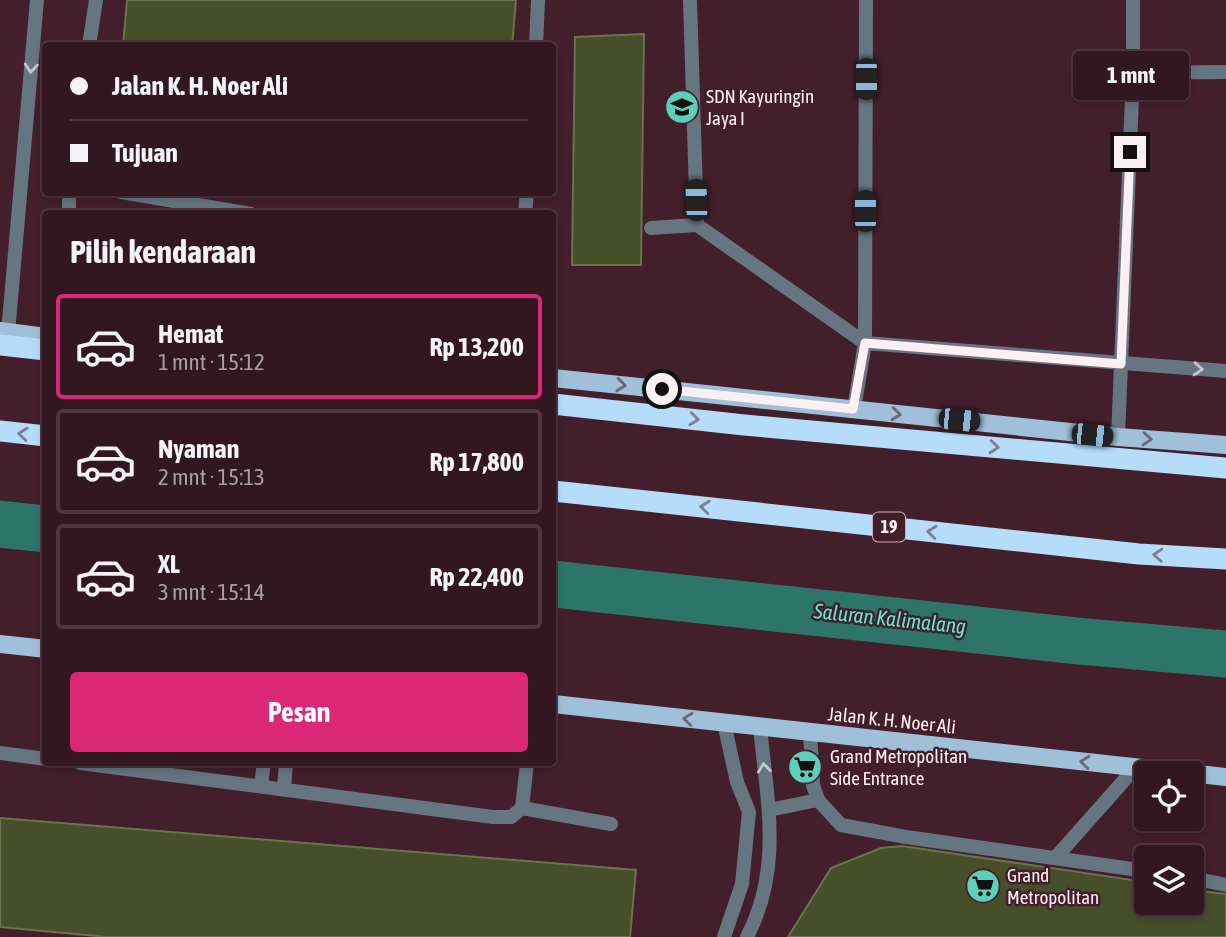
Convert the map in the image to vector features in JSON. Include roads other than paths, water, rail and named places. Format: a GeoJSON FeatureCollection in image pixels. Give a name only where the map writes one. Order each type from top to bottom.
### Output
{"type":"FeatureCollection","features":[{"type":"Feature","properties":{"kind":"highway"},"geometry":{"type":"LineString","coordinates":[[3,336],[42,349]]}},
{"type":"Feature","properties":{"kind":"highway"},"geometry":{"type":"LineString","coordinates":[[556,404],[744,425],[1226,468]]}},
{"type":"Feature","properties":{"kind":"highway"},"geometry":{"type":"LineString","coordinates":[[0,431],[42,436]]}},
{"type":"Feature","properties":{"kind":"highway","name":"19"},"geometry":{"type":"LineString","coordinates":[[556,491],[1139,554],[1226,559]]}},
{"type":"Feature","properties":{"kind":"main road"},"geometry":{"type":"LineString","coordinates":[[3,336],[42,337]]}},
{"type":"Feature","properties":{"kind":"main road"},"geometry":{"type":"LineString","coordinates":[[556,378],[1118,437],[1226,445]]}},
{"type":"Feature","properties":{"kind":"main road"},"geometry":{"type":"LineString","coordinates":[[0,644],[42,649]]}},
{"type":"Feature","properties":{"kind":"main road","name":"Jalan K. H. Noer Ali"},"geometry":{"type":"LineString","coordinates":[[556,704],[1134,767]]}},
{"type":"Feature","properties":{"kind":"main road","name":"Jalan K. H. Noer Ali"},"geometry":{"type":"LineString","coordinates":[[1204,775],[1226,777]]}},
{"type":"Feature","properties":{"kind":"street"},"geometry":{"type":"LineString","coordinates":[[3,336],[37,0]]}},
{"type":"Feature","properties":{"kind":"street"},"geometry":{"type":"LineString","coordinates":[[90,42],[96,0]]}},
{"type":"Feature","properties":{"kind":"street"},"geometry":{"type":"LineString","coordinates":[[536,42],[538,0]]}},
{"type":"Feature","properties":{"kind":"street"},"geometry":{"type":"LineString","coordinates":[[690,0],[696,225]]}},
{"type":"Feature","properties":{"kind":"street"},"geometry":{"type":"LineString","coordinates":[[853,409],[865,343],[866,0]]}},
{"type":"Feature","properties":{"kind":"street"},"geometry":{"type":"LineString","coordinates":[[1118,437],[1133,73],[1133,0]]}},
{"type":"Feature","properties":{"kind":"street"},"geometry":{"type":"LineString","coordinates":[[1133,73],[1226,72]]}},
{"type":"Feature","properties":{"kind":"street"},"geometry":{"type":"LineString","coordinates":[[145,196],[227,210]]}},
{"type":"Feature","properties":{"kind":"street"},"geometry":{"type":"LineString","coordinates":[[651,228],[696,225],[865,343],[1226,371]]}},
{"type":"Feature","properties":{"kind":"street"},"geometry":{"type":"LineString","coordinates":[[724,723],[737,782],[749,812],[742,884],[724,937]]}},
{"type":"Feature","properties":{"kind":"street"},"geometry":{"type":"LineString","coordinates":[[747,937],[767,886],[769,810],[760,727]]}},
{"type":"Feature","properties":{"kind":"street"},"geometry":{"type":"LineString","coordinates":[[810,733],[810,770],[818,800],[841,825],[906,837],[1057,856],[1134,869]]}},
{"type":"Feature","properties":{"kind":"street"},"geometry":{"type":"LineString","coordinates":[[0,754],[42,759]]}},
{"type":"Feature","properties":{"kind":"street"},"geometry":{"type":"LineString","coordinates":[[105,766],[493,817],[511,817],[522,808],[527,766]]}},
{"type":"Feature","properties":{"kind":"street"},"geometry":{"type":"LineString","coordinates":[[261,785],[264,766]]}},
{"type":"Feature","properties":{"kind":"street"},"geometry":{"type":"LineString","coordinates":[[284,788],[286,766]]}},
{"type":"Feature","properties":{"kind":"street"},"geometry":{"type":"LineString","coordinates":[[1057,856],[1134,769]]}},
{"type":"Feature","properties":{"kind":"street"},"geometry":{"type":"LineString","coordinates":[[769,810],[818,800]]}},
{"type":"Feature","properties":{"kind":"street"},"geometry":{"type":"LineString","coordinates":[[522,808],[611,824]]}},
{"type":"Feature","properties":{"kind":"street"},"geometry":{"type":"LineString","coordinates":[[1204,880],[1226,885]]}},
{"type":"Feature","properties":{"kind":"waterway","name":"Saluran Kalimalang"},"geometry":{"type":"LineString","coordinates":[[0,524],[42,529]]}},
{"type":"Feature","properties":{"kind":"waterway","name":"Saluran Kalimalang"},"geometry":{"type":"LineString","coordinates":[[556,584],[1078,641],[1226,654]]}},
{"type":"Feature","properties":{"kind":"place","name":"SDN Kayuringin Jaya I"},"geometry":{"type":"Point","coordinates":[682,107]}},
{"type":"Feature","properties":{"kind":"place","name":"Grand Metropolitan Side Entrance"},"geometry":{"type":"Point","coordinates":[805,767]}},
{"type":"Feature","properties":{"kind":"place","name":"Grand Metropolitan"},"geometry":{"type":"Point","coordinates":[983,886]}}]}
